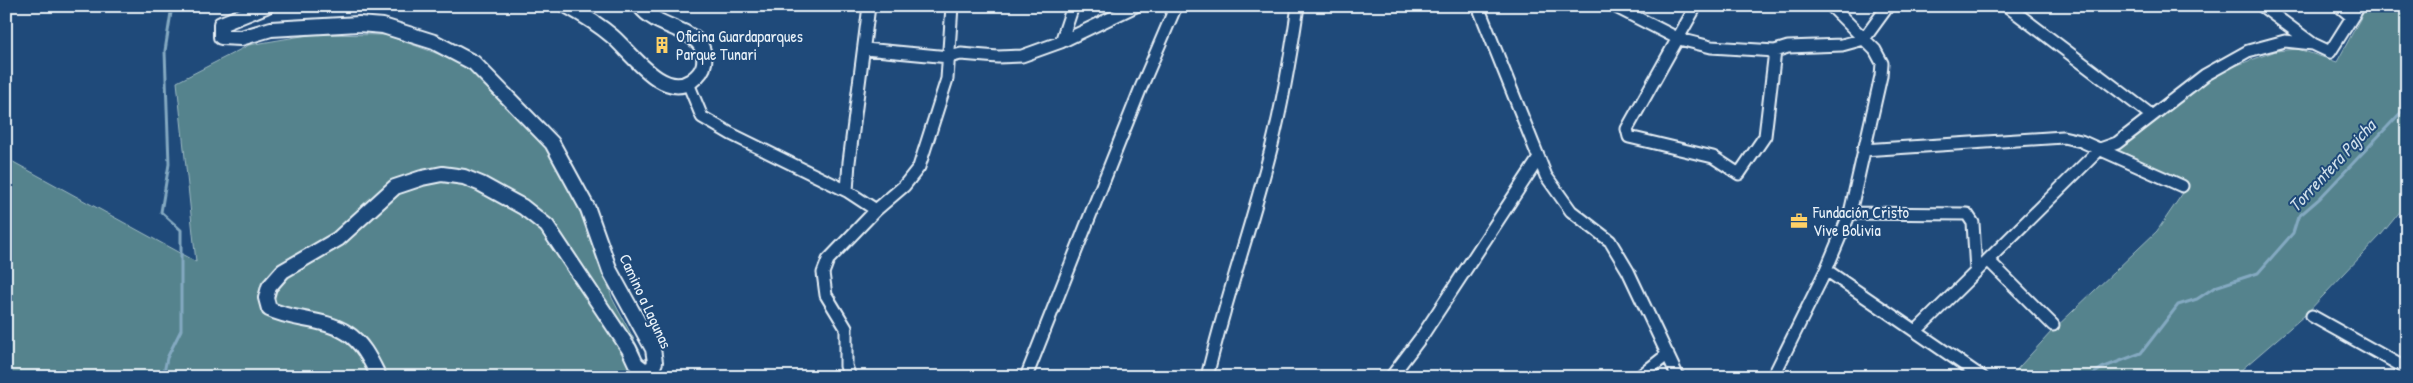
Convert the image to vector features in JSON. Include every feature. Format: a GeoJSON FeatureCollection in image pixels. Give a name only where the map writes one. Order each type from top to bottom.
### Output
{"type":"FeatureCollection","features":[{"type":"Feature","properties":{"kind":"street","name":"Camino a Lagunas"},"geometry":{"type":"LineString","coordinates":[[266,6],[221,24],[221,37],[241,38],[271,29],[359,24],[383,26],[434,42],[474,62],[552,143],[588,209],[610,272],[653,349],[655,362],[652,369],[644,370],[636,364],[629,349],[562,246],[547,226],[536,216],[481,184],[464,177],[442,174],[422,178],[396,187],[338,239],[283,271],[269,287],[266,298],[269,308],[281,314],[347,332],[361,346],[379,377]]}},
{"type":"Feature","properties":{"kind":"street"},"geometry":{"type":"LineString","coordinates":[[567,6],[596,23],[613,36],[653,76],[673,86],[688,83],[701,72],[705,57],[703,48],[697,41],[648,16],[640,6]]}},
{"type":"Feature","properties":{"kind":"street"},"geometry":{"type":"LineString","coordinates":[[847,191],[869,6]]}},
{"type":"Feature","properties":{"kind":"street"},"geometry":{"type":"LineString","coordinates":[[850,377],[846,366],[846,328],[826,295],[823,273],[828,260],[876,210],[904,186],[919,167],[947,79],[952,6]]}},
{"type":"Feature","properties":{"kind":"street"},"geometry":{"type":"LineString","coordinates":[[1061,42],[1073,6]]}},
{"type":"Feature","properties":{"kind":"street"},"geometry":{"type":"LineString","coordinates":[[865,49],[949,57],[961,54],[998,57],[1022,56],[1061,42],[1136,6]]}},
{"type":"Feature","properties":{"kind":"street"},"geometry":{"type":"LineString","coordinates":[[1026,377],[1140,90],[1176,6]]}},
{"type":"Feature","properties":{"kind":"street"},"geometry":{"type":"LineString","coordinates":[[1207,377],[1271,150],[1284,93],[1298,6]]}},
{"type":"Feature","properties":{"kind":"street"},"geometry":{"type":"LineString","coordinates":[[1490,6],[1479,10],[1546,176],[1571,211],[1610,241],[1628,271],[1678,377]]}},
{"type":"Feature","properties":{"kind":"street"},"geometry":{"type":"LineString","coordinates":[[1614,6],[1679,39],[1711,47],[1775,51],[1788,47],[1842,45],[1864,38],[1888,6]]}},
{"type":"Feature","properties":{"kind":"street"},"geometry":{"type":"LineString","coordinates":[[1696,6],[1679,39],[1626,129],[1629,138],[1712,157],[1739,174],[1765,136],[1775,51]]}},
{"type":"Feature","properties":{"kind":"street"},"geometry":{"type":"LineString","coordinates":[[1773,377],[1826,270],[1850,213],[1881,76],[1882,63],[1875,50],[1831,6]]}},
{"type":"Feature","properties":{"kind":"street"},"geometry":{"type":"LineString","coordinates":[[2008,6],[2151,115]]}},
{"type":"Feature","properties":{"kind":"street"},"geometry":{"type":"LineString","coordinates":[[2262,6],[2313,44],[2330,52],[2359,6]]}},
{"type":"Feature","properties":{"kind":"street"},"geometry":{"type":"LineString","coordinates":[[2339,6],[2351,16]]}},
{"type":"Feature","properties":{"kind":"street"},"geometry":{"type":"LineString","coordinates":[[1916,331],[2100,149],[2116,143],[2205,75],[2248,51],[2285,41],[2313,44]]}},
{"type":"Feature","properties":{"kind":"street"},"geometry":{"type":"LineString","coordinates":[[688,83],[702,117],[731,134],[847,191],[876,210]]}},
{"type":"Feature","properties":{"kind":"street"},"geometry":{"type":"LineString","coordinates":[[1863,150],[2063,137],[2081,140],[2182,186]]}},
{"type":"Feature","properties":{"kind":"street"},"geometry":{"type":"LineString","coordinates":[[1392,377],[1422,336],[1539,158]]}},
{"type":"Feature","properties":{"kind":"street"},"geometry":{"type":"LineString","coordinates":[[1850,213],[1967,214],[1973,223],[1976,272]]}},
{"type":"Feature","properties":{"kind":"street"},"geometry":{"type":"LineString","coordinates":[[1988,260],[2053,325]]}},
{"type":"Feature","properties":{"kind":"street"},"geometry":{"type":"LineString","coordinates":[[1826,270],[1982,377]]}},
{"type":"Feature","properties":{"kind":"street"},"geometry":{"type":"LineString","coordinates":[[2312,316],[2407,370]]}},
{"type":"Feature","properties":{"kind":"street"},"geometry":{"type":"LineString","coordinates":[[1639,377],[1668,354]]}},
{"type":"Feature","properties":{"kind":"green space"},"geometry":{"type":"Polygon","coordinates":[[[2367,6],[2407,6],[2407,203],[2381,235],[2305,315],[2233,377],[2010,377],[2052,331],[2157,231],[2189,184],[2111,151],[2181,97],[2232,67],[2276,51],[2298,49],[2337,62],[2367,6]]]}},
{"type":"Feature","properties":{"kind":"green space"},"geometry":{"type":"Polygon","coordinates":[[[314,34],[386,35],[466,64],[546,146],[589,224],[612,298],[640,351],[646,377],[6,377],[6,158],[196,262],[177,82],[249,45],[314,34]]]}},
{"type":"Feature","properties":{"kind":"waterway"},"geometry":{"type":"LineString","coordinates":[[163,377],[167,358],[181,330],[181,230],[161,212],[169,164],[165,51],[172,6]]}},
{"type":"Feature","properties":{"kind":"waterway","name":"Torrentera Pajcha"},"geometry":{"type":"LineString","coordinates":[[2089,377],[2102,368],[2141,353],[2178,305],[2197,299],[2215,287],[2258,273],[2293,233],[2298,217],[2320,198],[2407,106]]}},
{"type":"Feature","properties":{"kind":"place","name":"Oficina Guardaparques Parque Tunari"},"geometry":{"type":"Point","coordinates":[662,45]}},
{"type":"Feature","properties":{"kind":"place","name":"Fundación Cristo Vive Bolivia"},"geometry":{"type":"Point","coordinates":[1799,221]}}]}
